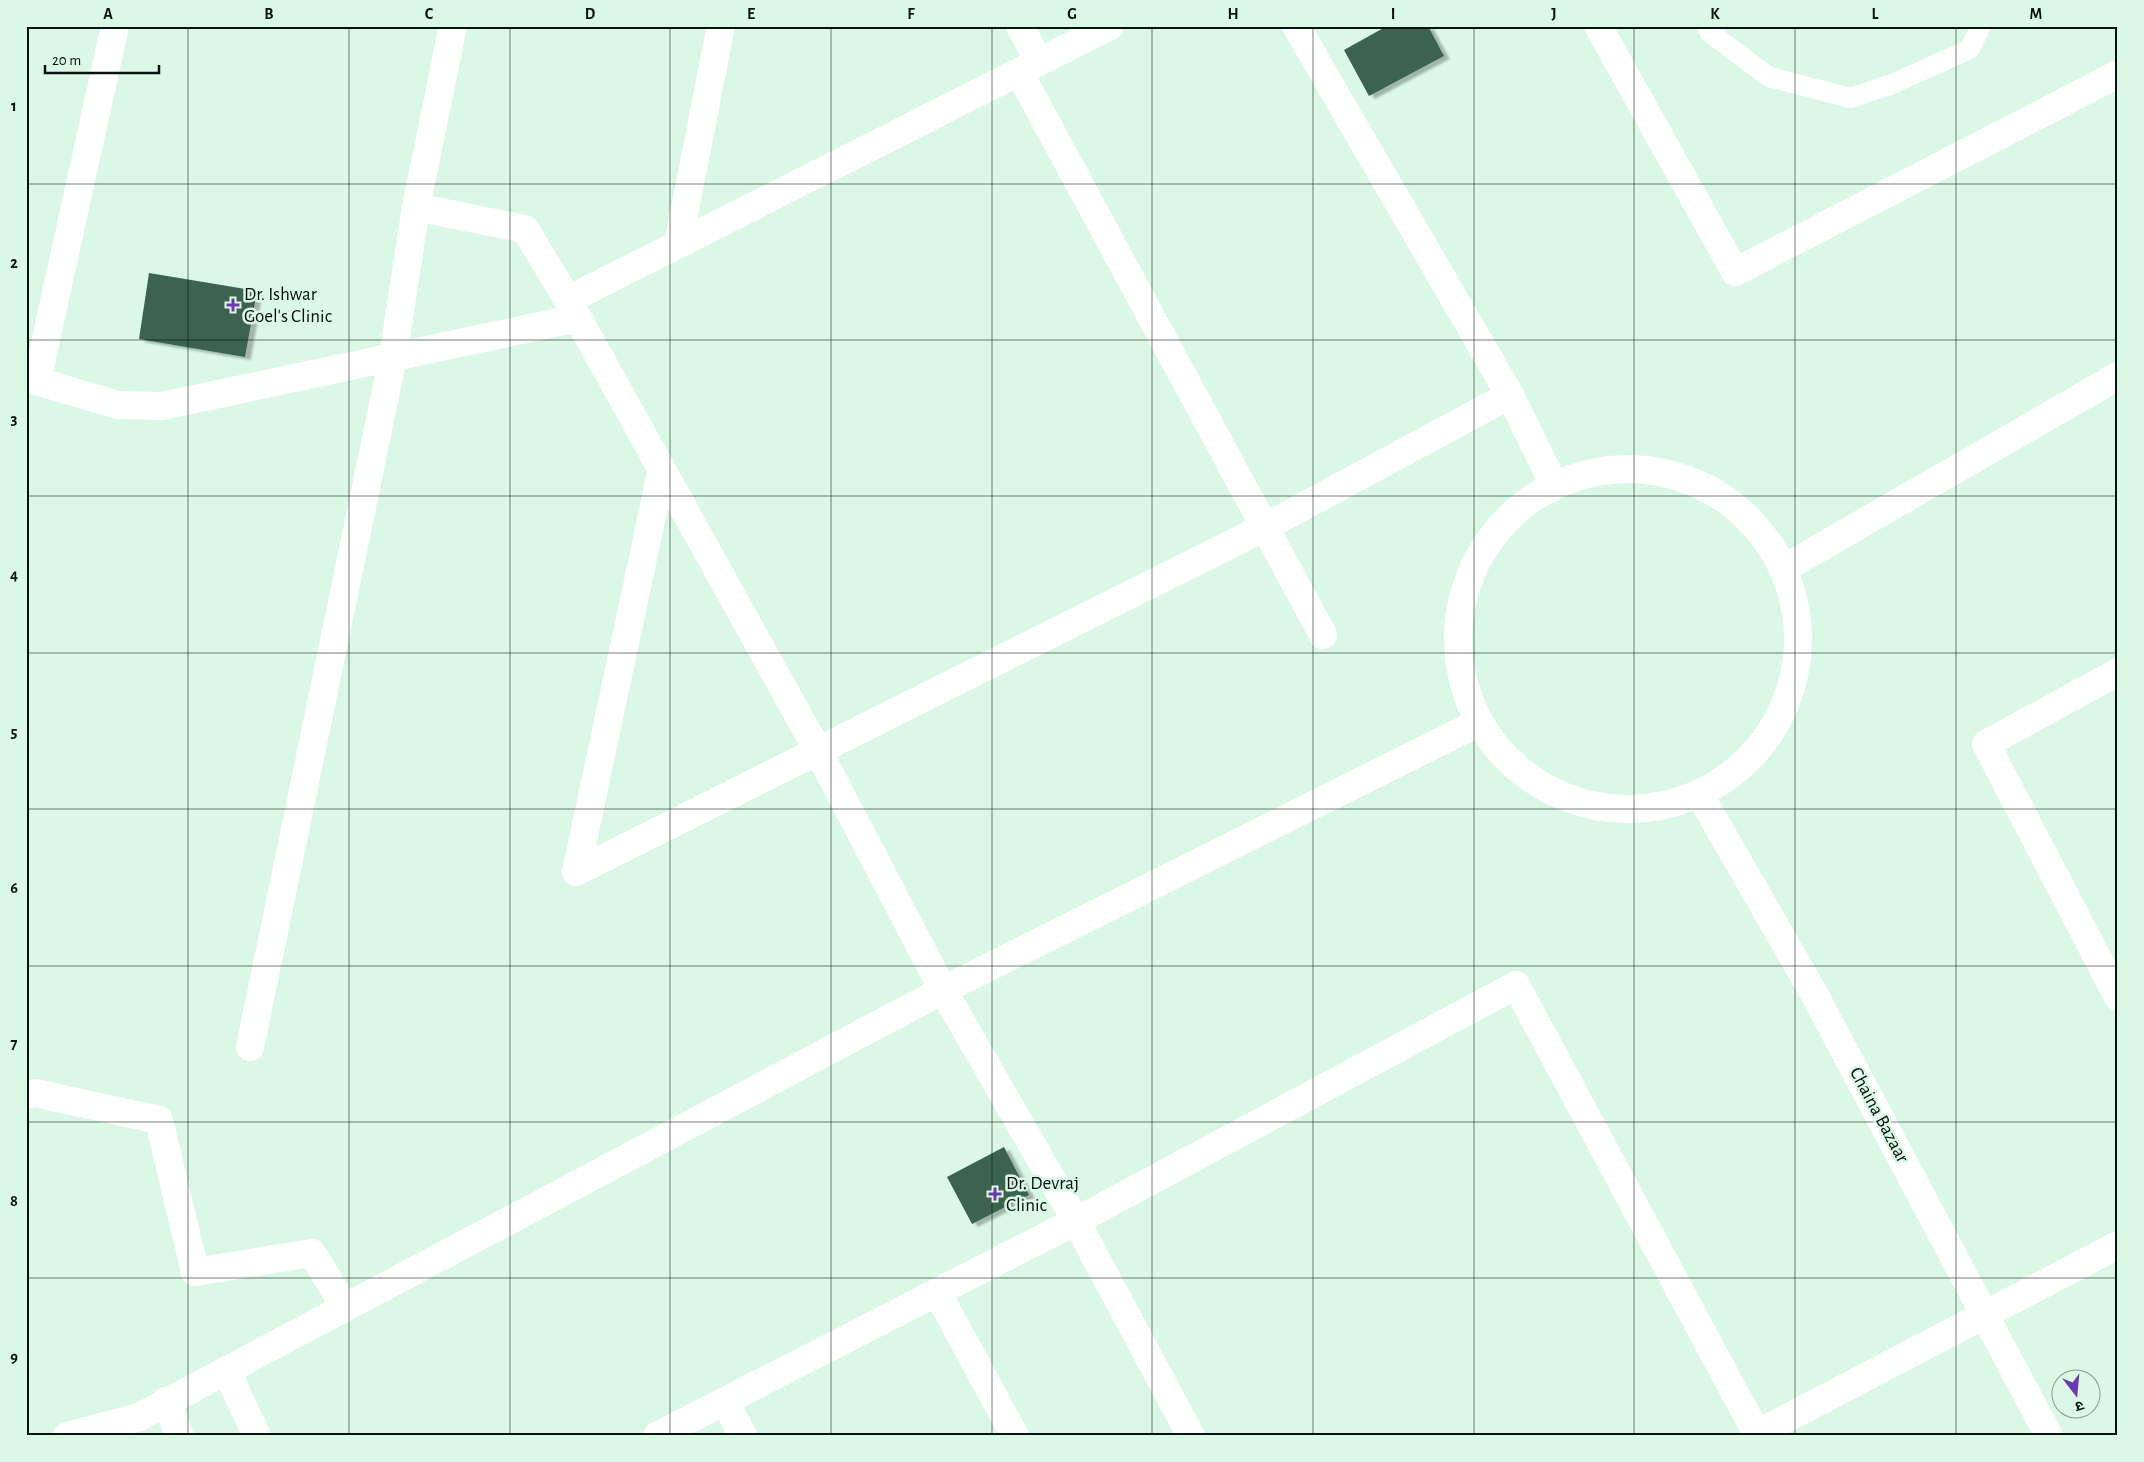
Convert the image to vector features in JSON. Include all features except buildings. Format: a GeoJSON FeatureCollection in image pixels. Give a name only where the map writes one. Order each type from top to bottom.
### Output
{"type":"FeatureCollection","features":[{"type":"Feature","properties":{"kind":"street"},"geometry":{"type":"LineString","coordinates":[[115,26],[32,379],[118,405],[162,406],[393,357],[573,310],[678,244],[1110,26]]}},
{"type":"Feature","properties":{"kind":"street"},"geometry":{"type":"LineString","coordinates":[[250,1047],[393,357],[416,207],[453,26]]}},
{"type":"Feature","properties":{"kind":"street"},"geometry":{"type":"LineString","coordinates":[[678,244],[721,26]]}},
{"type":"Feature","properties":{"kind":"street"},"geometry":{"type":"LineString","coordinates":[[1020,26],[1029,67],[1265,527],[1323,635]]}},
{"type":"Feature","properties":{"kind":"street"},"geometry":{"type":"LineString","coordinates":[[1296,26],[1510,395],[1554,485]]}},
{"type":"Feature","properties":{"kind":"street"},"geometry":{"type":"LineString","coordinates":[[1598,26],[1735,272],[2118,74]]}},
{"type":"Feature","properties":{"kind":"street"},"geometry":{"type":"LineString","coordinates":[[416,207],[525,229],[573,310],[818,751],[943,990],[1076,1221],[1191,1436]]}},
{"type":"Feature","properties":{"kind":"street"},"geometry":{"type":"LineString","coordinates":[[1788,566],[2118,376]]}},
{"type":"Feature","properties":{"kind":"street"},"geometry":{"type":"LineString","coordinates":[[662,469],[576,872],[1265,527],[1510,395]]}},
{"type":"Feature","properties":{"kind":"street"},"geometry":{"type":"LineString","coordinates":[[1605,470],[1659,471],[1710,489],[1753,522],[1788,566],[1798,618],[1797,671],[1778,721],[1745,764],[1701,797],[1650,809],[1599,808],[1550,792],[1508,761],[1476,724],[1460,672],[1458,616],[1475,562],[1507,517],[1554,485],[1605,470]]}},
{"type":"Feature","properties":{"kind":"street"},"geometry":{"type":"LineString","coordinates":[[2118,672],[1986,744],[2118,997]]}},
{"type":"Feature","properties":{"kind":"street"},"geometry":{"type":"LineString","coordinates":[[67,1436],[139,1417],[943,990],[1476,724]]}},
{"type":"Feature","properties":{"kind":"street","name":"Chaina Bazaar"},"geometry":{"type":"LineString","coordinates":[[1701,797],[1812,990],[2049,1436]]}},
{"type":"Feature","properties":{"kind":"street"},"geometry":{"type":"LineString","coordinates":[[657,1436],[1076,1221],[1516,985],[1756,1435],[2118,1245]]}},
{"type":"Feature","properties":{"kind":"street"},"geometry":{"type":"LineString","coordinates":[[26,1095],[35,1093],[159,1120],[195,1272],[312,1252],[345,1307]]}},
{"type":"Feature","properties":{"kind":"street"},"geometry":{"type":"LineString","coordinates":[[937,1292],[1015,1436]]}},
{"type":"Feature","properties":{"kind":"street"},"geometry":{"type":"LineString","coordinates":[[226,1370],[257,1436]]}},
{"type":"Feature","properties":{"kind":"street"},"geometry":{"type":"LineString","coordinates":[[724,1401],[743,1436]]}},
{"type":"Feature","properties":{"kind":"street"},"geometry":{"type":"LineString","coordinates":[[166,1402],[180,1436]]}},
{"type":"Feature","properties":{"kind":"lane"},"geometry":{"type":"LineString","coordinates":[[1707,26],[1709,32],[1769,77],[1851,98],[1892,84],[1970,49],[1981,26]]}},
{"type":"Feature","properties":{"kind":"place","name":"Dr. Ishwar Goel's Clinic"},"geometry":{"type":"Point","coordinates":[233,305]}},
{"type":"Feature","properties":{"kind":"place","name":"Dr. Devraj Clinic"},"geometry":{"type":"Point","coordinates":[995,1194]}}]}
